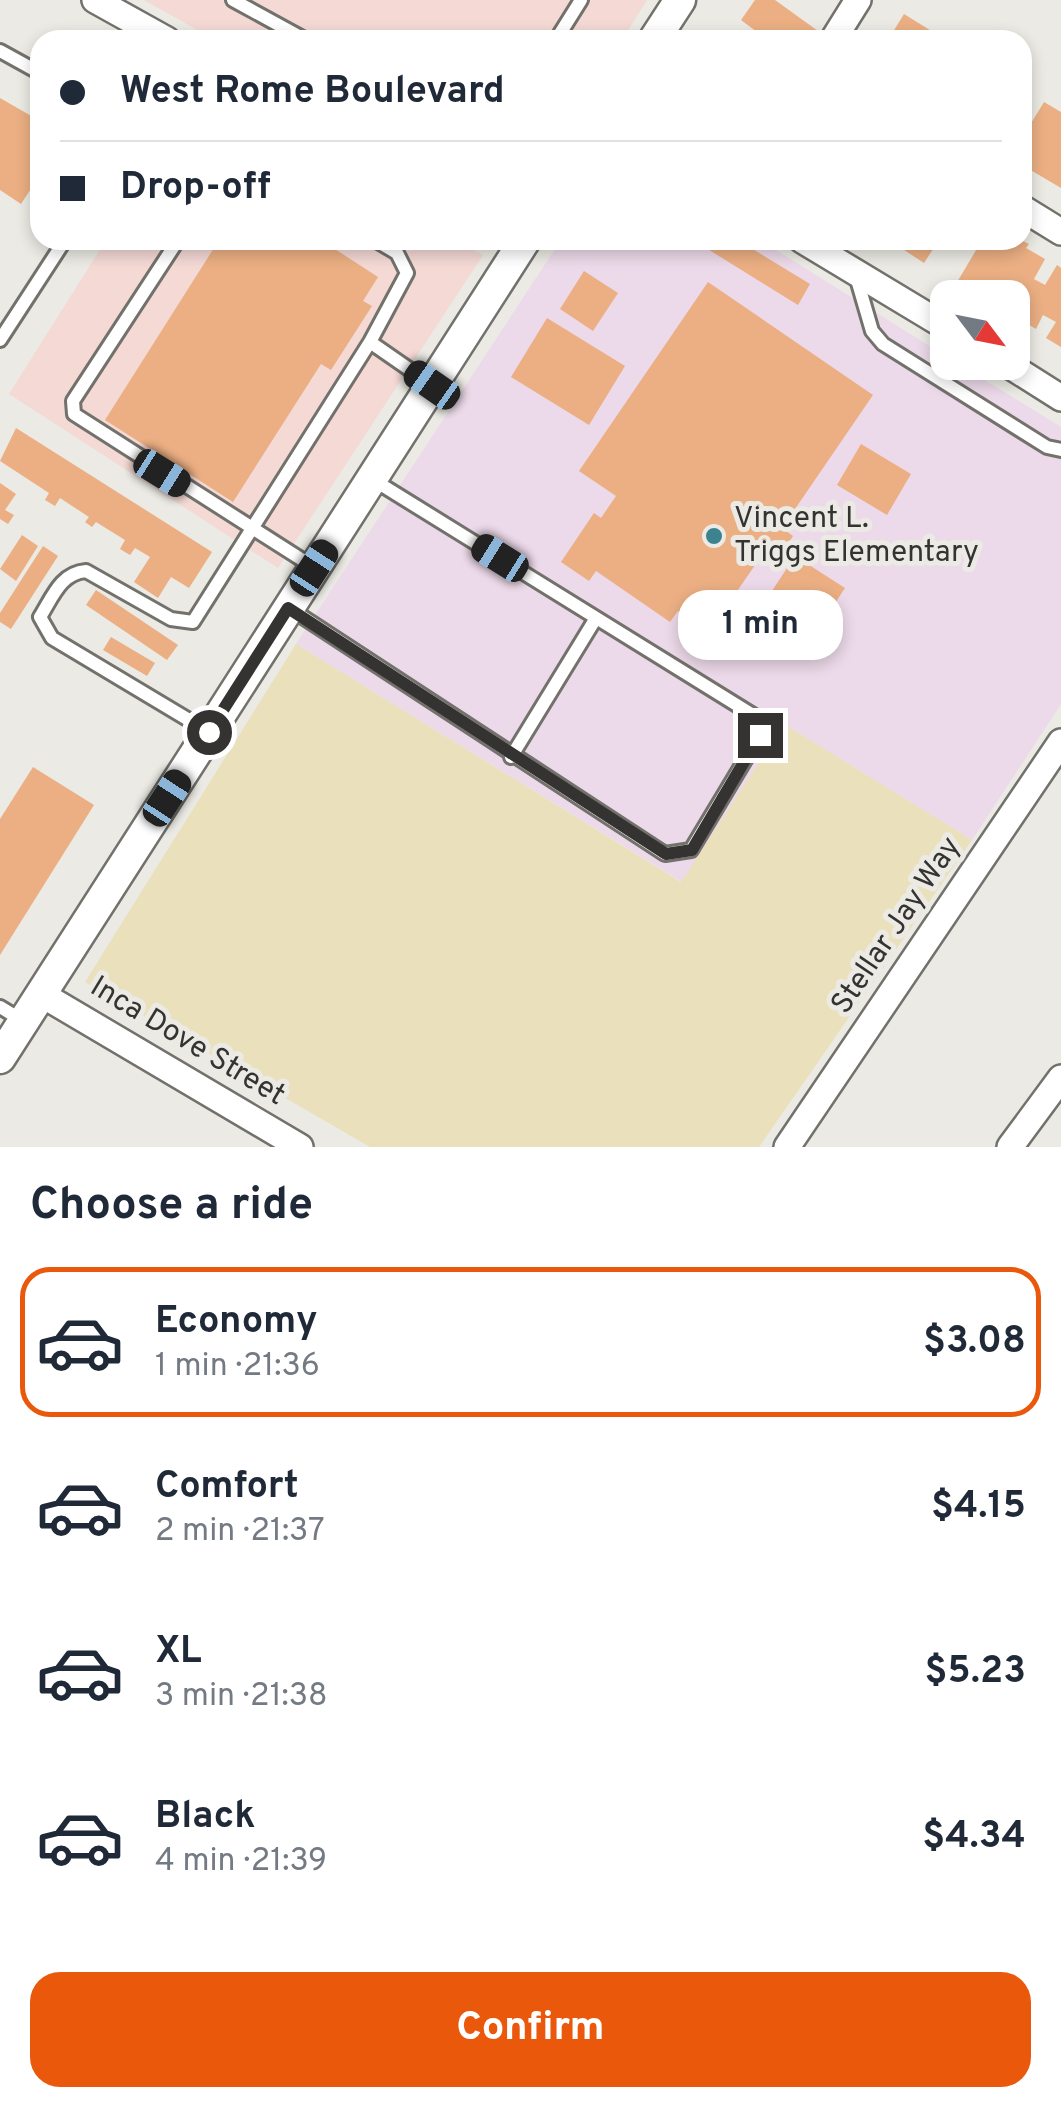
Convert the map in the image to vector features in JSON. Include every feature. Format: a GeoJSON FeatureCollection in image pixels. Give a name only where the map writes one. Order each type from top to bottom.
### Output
{"type":"FeatureCollection","features":[{"type":"Feature","properties":{"kind":"street"},"geometry":{"type":"LineString","coordinates":[[97,0],[150,30]]}},
{"type":"Feature","properties":{"kind":"street"},"geometry":{"type":"LineString","coordinates":[[660,30],[680,0]]}},
{"type":"Feature","properties":{"kind":"street"},"geometry":{"type":"LineString","coordinates":[[839,30],[858,0]]}},
{"type":"Feature","properties":{"kind":"street"},"geometry":{"type":"LineString","coordinates":[[1032,214],[1061,232]]}},
{"type":"Feature","properties":{"kind":"street"},"geometry":{"type":"LineString","coordinates":[[0,1056],[12,1014],[41,994],[519,250]]}},
{"type":"Feature","properties":{"kind":"street"},"geometry":{"type":"LineString","coordinates":[[819,250],[930,317]]}},
{"type":"Feature","properties":{"kind":"street"},"geometry":{"type":"LineString","coordinates":[[1030,378],[1061,398]]}},
{"type":"Feature","properties":{"kind":"street","name":"Stellar Jay Way"},"geometry":{"type":"LineString","coordinates":[[788,1147],[1061,742]]}},
{"type":"Feature","properties":{"kind":"street","name":"Inca Dove Street"},"geometry":{"type":"LineString","coordinates":[[41,994],[300,1147]]}},
{"type":"Feature","properties":{"kind":"street"},"geometry":{"type":"LineString","coordinates":[[1010,1147],[1061,1078]]}},
{"type":"Feature","properties":{"kind":"lane"},"geometry":{"type":"LineString","coordinates":[[233,0],[288,30]]}},
{"type":"Feature","properties":{"kind":"lane"},"geometry":{"type":"LineString","coordinates":[[562,30],[581,0]]}},
{"type":"Feature","properties":{"kind":"lane"},"geometry":{"type":"LineString","coordinates":[[0,51],[30,68]]}},
{"type":"Feature","properties":{"kind":"lane"},"geometry":{"type":"LineString","coordinates":[[0,340],[58,250]]}},
{"type":"Feature","properties":{"kind":"lane"},"geometry":{"type":"LineString","coordinates":[[172,250],[74,400],[74,414],[314,568]]}},
{"type":"Feature","properties":{"kind":"lane"},"geometry":{"type":"LineString","coordinates":[[209,732],[52,638],[40,617],[63,580],[72,572],[86,571],[171,619],[193,622],[370,342],[407,273],[392,250]]}},
{"type":"Feature","properties":{"kind":"lane"},"geometry":{"type":"LineString","coordinates":[[855,272],[872,331],[883,344],[1047,447],[1061,450]]}},
{"type":"Feature","properties":{"kind":"lane"},"geometry":{"type":"LineString","coordinates":[[370,342],[432,385]]}},
{"type":"Feature","properties":{"kind":"lane"},"geometry":{"type":"LineString","coordinates":[[288,608],[666,854],[692,850],[760,735],[753,715],[372,479]]}},
{"type":"Feature","properties":{"kind":"lane"},"geometry":{"type":"LineString","coordinates":[[511,756],[596,618]]}},
{"type":"Feature","properties":{"kind":"shaded area"},"geometry":{"type":"Polygon","coordinates":[[[144,0],[647,0],[628,30],[197,30],[144,0]]]}},
{"type":"Feature","properties":{"kind":"shaded area"},"geometry":{"type":"Polygon","coordinates":[[[100,250],[474,250],[483,255],[278,568],[9,394],[100,250]]]}},
{"type":"Feature","properties":{"kind":"shaded area","name":"Vincent L. Triggs Elementary"},"geometry":{"type":"Polygon","coordinates":[[[554,250],[776,250],[930,346],[930,380],[985,380],[1061,427],[1061,704],[972,840],[784,724],[682,882],[296,644],[554,250]]]}},
{"type":"Feature","properties":{"kind":"sand"},"geometry":{"type":"Polygon","coordinates":[[[296,644],[681,882],[784,724],[972,840],[759,1147],[370,1147],[85,982],[296,644]]]}},
{"type":"Feature","properties":{"kind":"building"},"geometry":{"type":"Polygon","coordinates":[[[755,0],[775,0],[817,30],[754,30],[741,20],[755,0]]]}},
{"type":"Feature","properties":{"kind":"building"},"geometry":{"type":"Polygon","coordinates":[[[904,14],[930,30],[894,30],[904,14]]]}},
{"type":"Feature","properties":{"kind":"building"},"geometry":{"type":"Polygon","coordinates":[[[0,98],[30,115],[30,190],[21,204],[0,190],[0,98]]]}},
{"type":"Feature","properties":{"kind":"building"},"geometry":{"type":"Polygon","coordinates":[[[1044,102],[1061,112],[1061,188],[1032,171],[1032,122],[1044,102]]]}},
{"type":"Feature","properties":{"kind":"building"},"geometry":{"type":"Polygon","coordinates":[[[213,250],[336,250],[378,277],[363,301],[372,306],[331,370],[321,364],[233,502],[105,420],[213,250]]]}},
{"type":"Feature","properties":{"kind":"building"},"geometry":{"type":"Polygon","coordinates":[[[709,250],[754,250],[810,284],[798,305],[709,250]]]}},
{"type":"Feature","properties":{"kind":"building"},"geometry":{"type":"Polygon","coordinates":[[[904,250],[932,250],[924,263],[904,250]]]}},
{"type":"Feature","properties":{"kind":"building"},"geometry":{"type":"Polygon","coordinates":[[[976,250],[1029,250],[1045,259],[1034,279],[1045,285],[1057,265],[1061,268],[1061,347],[1046,338],[1056,322],[1043,315],[1036,329],[1030,326],[1030,280],[958,280],[976,250]]]}},
{"type":"Feature","properties":{"kind":"building"},"geometry":{"type":"Polygon","coordinates":[[[584,271],[618,293],[593,331],[560,309],[584,271]]]}},
{"type":"Feature","properties":{"kind":"building"},"geometry":{"type":"Polygon","coordinates":[[[708,282],[873,395],[782,528],[793,536],[777,561],[764,552],[709,632],[678,611],[670,622],[596,571],[589,581],[561,562],[594,513],[601,518],[616,496],[579,471],[708,282]]]}},
{"type":"Feature","properties":{"kind":"building"},"geometry":{"type":"Polygon","coordinates":[[[547,318],[625,366],[589,425],[511,377],[547,318]]]}},
{"type":"Feature","properties":{"kind":"building"},"geometry":{"type":"Polygon","coordinates":[[[16,428],[212,552],[189,588],[171,577],[158,598],[134,582],[150,557],[135,548],[130,555],[120,549],[125,540],[96,522],[92,527],[85,522],[89,517],[60,498],[55,506],[45,500],[49,493],[0,461],[16,428]]]}},
{"type":"Feature","properties":{"kind":"building"},"geometry":{"type":"Polygon","coordinates":[[[861,444],[911,474],[887,515],[837,485],[861,444]]]}},
{"type":"Feature","properties":{"kind":"building"},"geometry":{"type":"Polygon","coordinates":[[[0,483],[16,494],[5,510],[14,515],[8,524],[0,519],[0,483]]]}},
{"type":"Feature","properties":{"kind":"building"},"geometry":{"type":"Polygon","coordinates":[[[22,535],[38,546],[16,581],[0,569],[22,535]]]}},
{"type":"Feature","properties":{"kind":"building"},"geometry":{"type":"Polygon","coordinates":[[[43,546],[58,556],[11,629],[0,622],[0,613],[43,546]]]}},
{"type":"Feature","properties":{"kind":"building"},"geometry":{"type":"Polygon","coordinates":[[[795,556],[845,588],[818,629],[768,597],[795,556]]]}},
{"type":"Feature","properties":{"kind":"building"},"geometry":{"type":"Polygon","coordinates":[[[96,590],[178,645],[167,660],[86,605],[96,590]]]}},
{"type":"Feature","properties":{"kind":"building"},"geometry":{"type":"Polygon","coordinates":[[[111,637],[155,663],[147,676],[103,650],[111,637]]]}},
{"type":"Feature","properties":{"kind":"building"},"geometry":{"type":"Polygon","coordinates":[[[33,767],[94,805],[0,955],[0,819],[33,767]]]}},
{"type":"Feature","properties":{"kind":"place","name":"Vincent L. Triggs Elementary"},"geometry":{"type":"Point","coordinates":[714,536]}},
{"type":"Feature","properties":{"kind":"route"},"geometry":{"type":"LineString","coordinates":[[209,732],[288,608],[394,681],[666,854],[676,856],[692,850],[760,735]]}}]}
